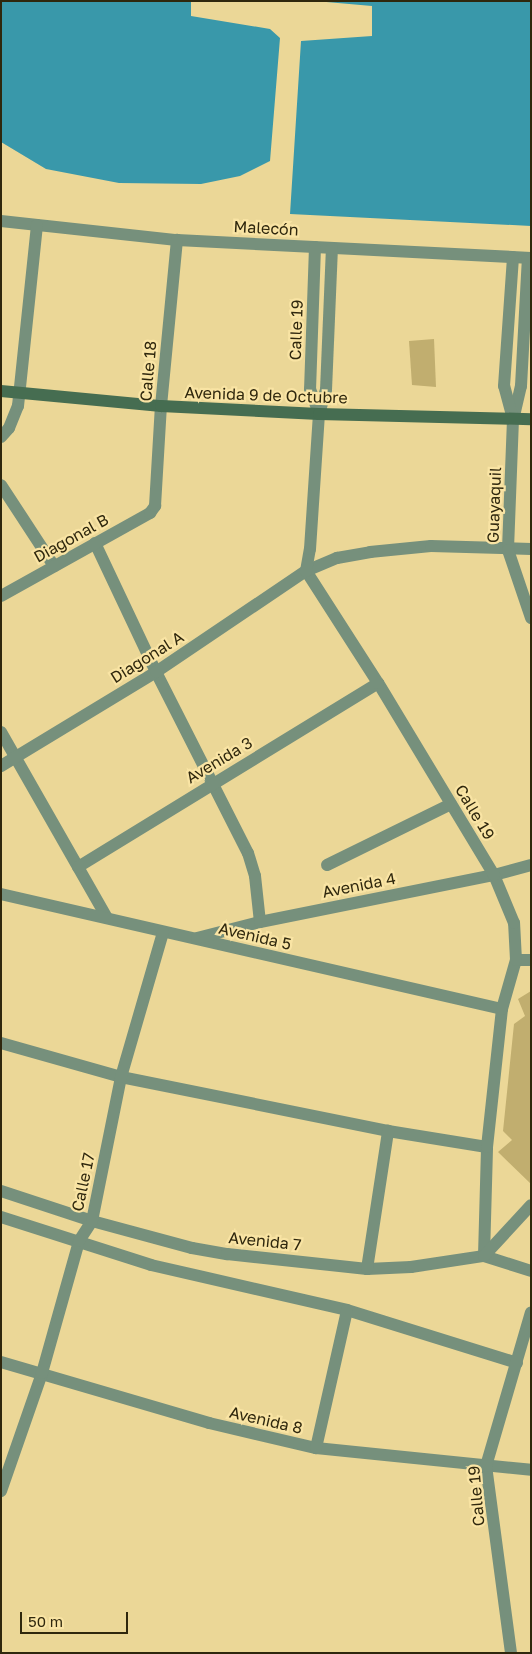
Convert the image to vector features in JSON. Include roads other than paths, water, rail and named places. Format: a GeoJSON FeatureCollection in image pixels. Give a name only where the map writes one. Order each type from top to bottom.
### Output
{"type":"FeatureCollection","features":[{"type":"Feature","properties":{"kind":"main road","name":"Avenida 9 de Octubre"},"geometry":{"type":"LineString","coordinates":[[1,391],[319,420],[531,419]]}},
{"type":"Feature","properties":{"kind":"street","name":"Malecón"},"geometry":{"type":"LineString","coordinates":[[1,221],[176,240],[529,258]]}},
{"type":"Feature","properties":{"kind":"street"},"geometry":{"type":"LineString","coordinates":[[1,437],[9,428],[18,406],[37,225]]}},
{"type":"Feature","properties":{"kind":"street","name":"Calle 18"},"geometry":{"type":"LineString","coordinates":[[155,506],[161,406],[176,240]]}},
{"type":"Feature","properties":{"kind":"street","name":"Calle 19"},"geometry":{"type":"LineString","coordinates":[[315,247],[310,389],[319,420]]}},
{"type":"Feature","properties":{"kind":"street","name":"Calle 19"},"geometry":{"type":"LineString","coordinates":[[332,248],[326,390],[319,420],[310,549],[306,571],[378,684],[494,874],[514,923],[516,960],[502,1010],[487,1147],[484,1256]]}},
{"type":"Feature","properties":{"kind":"street","name":"Guayaquil"},"geometry":{"type":"LineString","coordinates":[[513,258],[504,386],[513,419]]}},
{"type":"Feature","properties":{"kind":"street","name":"Guayaquil"},"geometry":{"type":"LineString","coordinates":[[529,258],[521,386],[513,419],[508,550],[531,618]]}},
{"type":"Feature","properties":{"kind":"street"},"geometry":{"type":"LineString","coordinates":[[1,485],[54,566]]}},
{"type":"Feature","properties":{"kind":"street","name":"Diagonal B"},"geometry":{"type":"LineString","coordinates":[[1,596],[150,513],[155,506]]}},
{"type":"Feature","properties":{"kind":"street"},"geometry":{"type":"LineString","coordinates":[[95,543],[156,672],[248,853],[255,876],[260,922]]}},
{"type":"Feature","properties":{"kind":"street"},"geometry":{"type":"LineString","coordinates":[[306,571],[337,558],[370,552],[431,546],[508,550],[531,549]]}},
{"type":"Feature","properties":{"kind":"street","name":"Diagonal A"},"geometry":{"type":"LineString","coordinates":[[1,766],[156,672],[306,571]]}},
{"type":"Feature","properties":{"kind":"street","name":"Avenida 3"},"geometry":{"type":"LineString","coordinates":[[78,867],[378,684]]}},
{"type":"Feature","properties":{"kind":"street"},"geometry":{"type":"LineString","coordinates":[[1,732],[106,916]]}},
{"type":"Feature","properties":{"kind":"street"},"geometry":{"type":"LineString","coordinates":[[327,865],[451,804]]}},
{"type":"Feature","properties":{"kind":"street","name":"Avenida 4"},"geometry":{"type":"LineString","coordinates":[[194,938],[260,922],[531,865]]}},
{"type":"Feature","properties":{"kind":"street","name":"Avenida 5"},"geometry":{"type":"LineString","coordinates":[[1,894],[106,916],[163,932],[502,1010]]}},
{"type":"Feature","properties":{"kind":"street","name":"Calle 17"},"geometry":{"type":"LineString","coordinates":[[1,1491],[42,1373],[79,1241],[92,1221],[121,1076],[163,932]]}},
{"type":"Feature","properties":{"kind":"street"},"geometry":{"type":"LineString","coordinates":[[516,960],[531,960]]}},
{"type":"Feature","properties":{"kind":"street"},"geometry":{"type":"LineString","coordinates":[[1,1043],[121,1076],[388,1131],[487,1147]]}},
{"type":"Feature","properties":{"kind":"street"},"geometry":{"type":"LineString","coordinates":[[367,1269],[388,1131]]}},
{"type":"Feature","properties":{"kind":"street","name":"Avenida 7"},"geometry":{"type":"LineString","coordinates":[[1,1191],[92,1221],[192,1248],[227,1254],[367,1269],[411,1267],[484,1256],[531,1271]]}},
{"type":"Feature","properties":{"kind":"street"},"geometry":{"type":"LineString","coordinates":[[484,1256],[531,1205]]}},
{"type":"Feature","properties":{"kind":"street"},"geometry":{"type":"LineString","coordinates":[[1,1217],[151,1265],[347,1310],[517,1363]]}},
{"type":"Feature","properties":{"kind":"street"},"geometry":{"type":"LineString","coordinates":[[316,1448],[347,1310]]}},
{"type":"Feature","properties":{"kind":"street","name":"Calle 19"},"geometry":{"type":"LineString","coordinates":[[511,1653],[486,1466],[531,1312]]}},
{"type":"Feature","properties":{"kind":"street","name":"Avenida 8"},"geometry":{"type":"LineString","coordinates":[[1,1362],[210,1423],[316,1448],[531,1470]]}},
{"type":"Feature","properties":{"kind":"water"},"geometry":{"type":"Polygon","coordinates":[[[1,1],[191,1],[191,16],[270,29],[280,38],[270,161],[240,176],[201,184],[119,183],[46,169],[1,142],[1,1]]]}},
{"type":"Feature","properties":{"kind":"water"},"geometry":{"type":"Polygon","coordinates":[[[315,1],[531,1],[531,226],[290,214],[301,41],[372,36],[372,6],[315,1]]]}}]}
